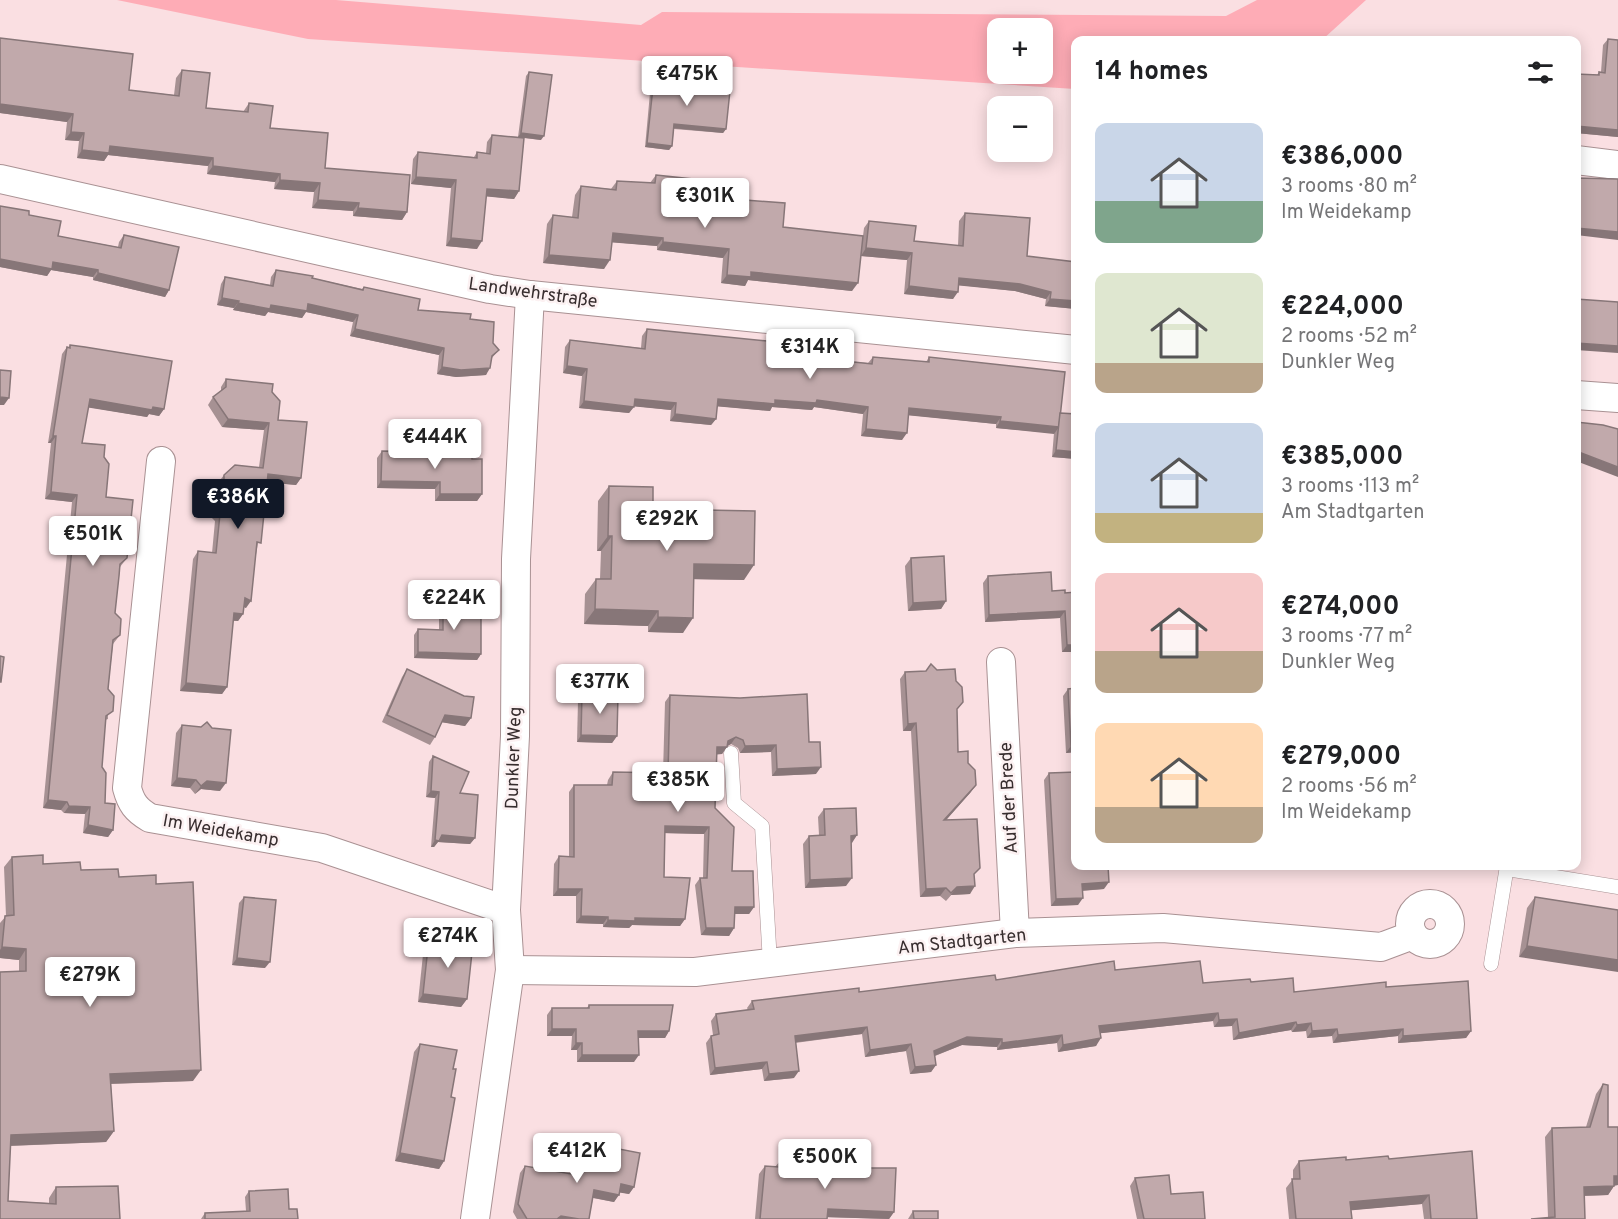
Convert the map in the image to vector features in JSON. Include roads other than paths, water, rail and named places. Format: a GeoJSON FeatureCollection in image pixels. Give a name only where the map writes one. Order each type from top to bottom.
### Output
{"type":"FeatureCollection","features":[{"type":"Feature","properties":{"kind":"street"},"geometry":{"type":"LineString","coordinates":[[1581,161],[1618,165]]}},
{"type":"Feature","properties":{"kind":"street","name":"Landwehrstraße"},"geometry":{"type":"LineString","coordinates":[[0,179],[490,289],[530,295],[1071,349]]}},
{"type":"Feature","properties":{"kind":"street","name":"Dunkler Weg"},"geometry":{"type":"LineString","coordinates":[[475,1219],[510,970],[506,910],[515,736],[516,559],[530,295]]}},
{"type":"Feature","properties":{"kind":"street"},"geometry":{"type":"LineString","coordinates":[[1581,394],[1618,398]]}},
{"type":"Feature","properties":{"kind":"street","name":"Im Weidekamp"},"geometry":{"type":"LineString","coordinates":[[161,461],[127,788],[130,801],[138,811],[150,818],[322,848],[506,910]]}},
{"type":"Feature","properties":{"kind":"street","name":"Auf der Brede"},"geometry":{"type":"LineString","coordinates":[[1001,662],[1015,933]]}},
{"type":"Feature","properties":{"kind":"street","name":"Am Stadtgarten"},"geometry":{"type":"LineString","coordinates":[[510,970],[695,972],[1015,933],[1163,928],[1381,948],[1413,935]]}},
{"type":"Feature","properties":{"kind":"lane"},"geometry":{"type":"LineString","coordinates":[[731,753],[734,802],[762,826],[770,963]]}},
{"type":"Feature","properties":{"kind":"lane"},"geometry":{"type":"LineString","coordinates":[[1491,964],[1507,870]]}},
{"type":"Feature","properties":{"kind":"lane"},"geometry":{"type":"LineString","coordinates":[[1524,870],[1618,887]]}}]}
